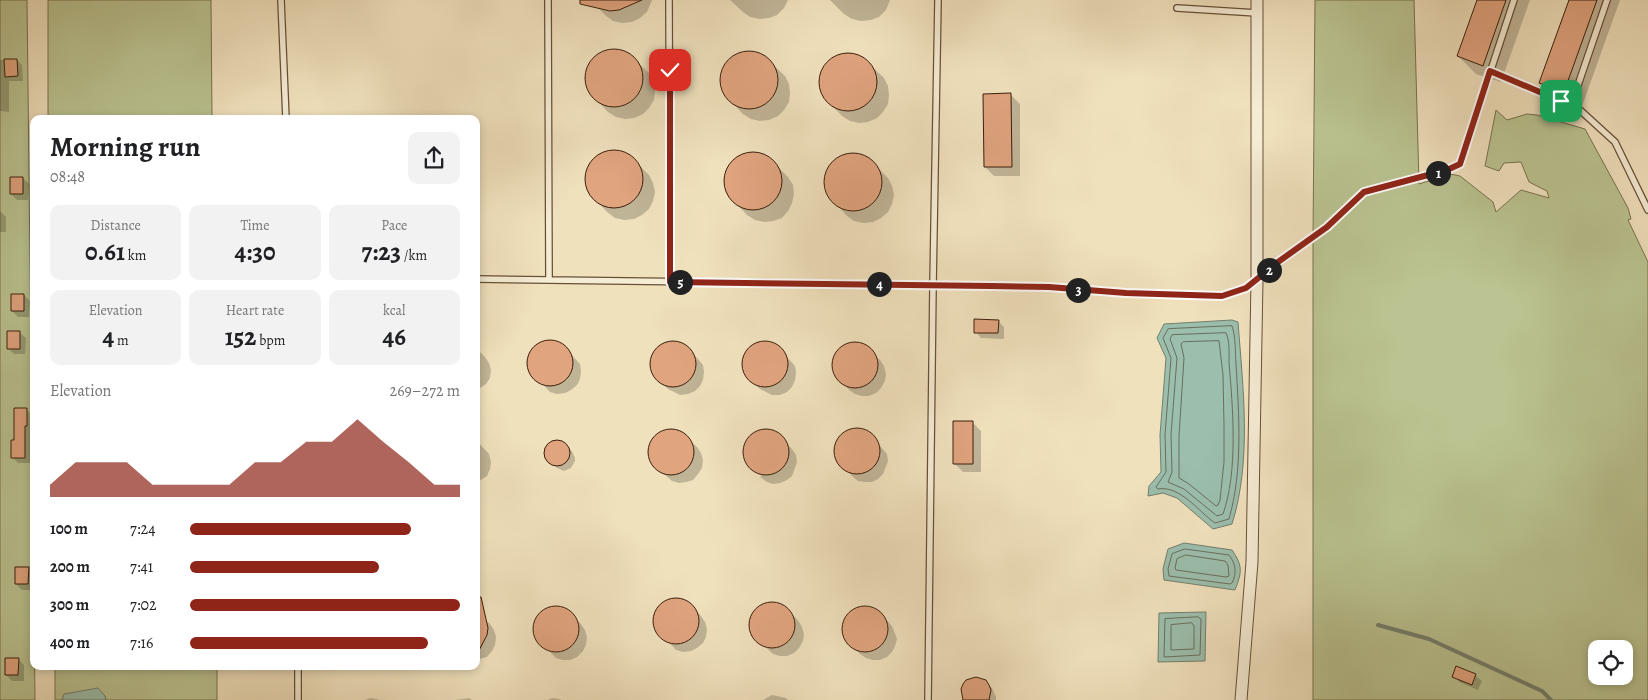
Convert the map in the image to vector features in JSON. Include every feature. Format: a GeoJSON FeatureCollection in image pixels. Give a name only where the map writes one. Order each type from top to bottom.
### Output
{"type":"FeatureCollection","features":[{"type":"Feature","properties":{"kind":"street"},"geometry":{"type":"LineString","coordinates":[[1241,700],[1252,562],[1257,280],[1257,0]]}},
{"type":"Feature","properties":{"kind":"lane"},"geometry":{"type":"LineString","coordinates":[[281,0],[286,115]]}},
{"type":"Feature","properties":{"kind":"lane"},"geometry":{"type":"LineString","coordinates":[[548,0],[549,280]]}},
{"type":"Feature","properties":{"kind":"lane"},"geometry":{"type":"LineString","coordinates":[[669,0],[670,282]]}},
{"type":"Feature","properties":{"kind":"lane"},"geometry":{"type":"LineString","coordinates":[[928,700],[938,0]]}},
{"type":"Feature","properties":{"kind":"lane"},"geometry":{"type":"LineString","coordinates":[[480,279],[933,284],[1049,287],[1126,293],[1222,296],[1246,288],[1257,280],[1278,262],[1327,227],[1364,192],[1447,170],[1460,164],[1514,0]]}},
{"type":"Feature","properties":{"kind":"lane"},"geometry":{"type":"LineString","coordinates":[[1490,71],[1561,101],[1569,100],[1577,88],[1607,0]]}},
{"type":"Feature","properties":{"kind":"lane"},"geometry":{"type":"LineString","coordinates":[[1176,8],[1257,13]]}},
{"type":"Feature","properties":{"kind":"lane"},"geometry":{"type":"LineString","coordinates":[[1569,100],[1615,142],[1648,210]]}},
{"type":"Feature","properties":{"kind":"lane"},"geometry":{"type":"LineString","coordinates":[[298,670],[298,700]]}},
{"type":"Feature","properties":{"kind":"green space"},"geometry":{"type":"Polygon","coordinates":[[[0,0],[27,0],[30,262],[30,670],[35,670],[35,700],[0,700],[0,0]]]}},
{"type":"Feature","properties":{"kind":"green space"},"geometry":{"type":"Polygon","coordinates":[[[48,0],[211,0],[212,115],[48,115],[48,0]]]}},
{"type":"Feature","properties":{"kind":"green space"},"geometry":{"type":"Polygon","coordinates":[[[1315,0],[1414,0],[1419,184],[1450,174],[1460,176],[1493,202],[1496,212],[1521,190],[1549,198],[1547,191],[1529,182],[1521,162],[1504,163],[1499,171],[1485,166],[1496,110],[1507,120],[1527,114],[1537,115],[1585,129],[1628,208],[1631,219],[1628,220],[1648,262],[1648,700],[1313,700],[1315,0]]]}},
{"type":"Feature","properties":{"kind":"green space"},"geometry":{"type":"Polygon","coordinates":[[[55,670],[217,670],[217,700],[106,700],[105,696],[65,694],[62,700],[55,700],[55,670]]]}},
{"type":"Feature","properties":{"kind":"water"},"geometry":{"type":"Polygon","coordinates":[[[1232,320],[1238,322],[1244,398],[1242,475],[1232,524],[1213,529],[1177,498],[1163,493],[1148,496],[1149,486],[1161,472],[1160,435],[1166,358],[1157,338],[1164,324],[1232,320]]]}},
{"type":"Feature","properties":{"kind":"water"},"geometry":{"type":"Polygon","coordinates":[[[1184,543],[1232,550],[1240,565],[1239,578],[1235,590],[1164,580],[1163,569],[1168,549],[1184,543]]]}},
{"type":"Feature","properties":{"kind":"water"},"geometry":{"type":"Polygon","coordinates":[[[1206,612],[1205,661],[1158,662],[1159,613],[1206,612]]]}},
{"type":"Feature","properties":{"kind":"water"},"geometry":{"type":"Polygon","coordinates":[[[98,688],[106,700],[62,700],[64,694],[98,688]]]}},
{"type":"Feature","properties":{"kind":"building"},"geometry":{"type":"Polygon","coordinates":[[[580,0],[642,0],[619,10],[610,11],[580,4],[580,0]]]}},
{"type":"Feature","properties":{"kind":"building"},"geometry":{"type":"Polygon","coordinates":[[[1477,0],[1506,0],[1483,66],[1457,56],[1477,0]]]}},
{"type":"Feature","properties":{"kind":"building"},"geometry":{"type":"Polygon","coordinates":[[[1569,0],[1597,0],[1564,92],[1539,83],[1569,0]]]}},
{"type":"Feature","properties":{"kind":"building"},"geometry":{"type":"Polygon","coordinates":[[[608,49],[620,49],[635,57],[643,72],[643,84],[635,99],[620,107],[608,107],[593,99],[585,84],[585,72],[593,57],[608,49]]]}},
{"type":"Feature","properties":{"kind":"building"},"geometry":{"type":"Polygon","coordinates":[[[743,51],[755,51],[770,59],[778,74],[778,86],[770,101],[755,109],[743,109],[728,101],[720,86],[720,74],[728,59],[743,51]]]}},
{"type":"Feature","properties":{"kind":"building"},"geometry":{"type":"Polygon","coordinates":[[[842,53],[854,53],[869,61],[877,76],[877,88],[869,103],[854,111],[842,111],[827,103],[819,88],[819,76],[827,61],[842,53]]]}},
{"type":"Feature","properties":{"kind":"building"},"geometry":{"type":"Polygon","coordinates":[[[4,59],[17,59],[18,76],[5,77],[4,59]]]}},
{"type":"Feature","properties":{"kind":"building"},"geometry":{"type":"Polygon","coordinates":[[[1011,93],[1012,167],[984,167],[983,94],[1011,93]]]}},
{"type":"Feature","properties":{"kind":"building"},"geometry":{"type":"Polygon","coordinates":[[[608,150],[620,150],[635,158],[643,173],[643,185],[635,200],[620,208],[608,208],[593,200],[585,185],[585,173],[593,158],[608,150]]]}},
{"type":"Feature","properties":{"kind":"building"},"geometry":{"type":"Polygon","coordinates":[[[747,152],[759,152],[774,160],[782,175],[782,187],[774,202],[759,210],[747,210],[732,202],[724,187],[724,175],[732,160],[747,152]]]}},
{"type":"Feature","properties":{"kind":"building"},"geometry":{"type":"Polygon","coordinates":[[[847,153],[859,153],[874,161],[882,176],[882,188],[874,203],[859,211],[847,211],[832,203],[824,188],[824,176],[832,161],[847,153]]]}},
{"type":"Feature","properties":{"kind":"building"},"geometry":{"type":"Polygon","coordinates":[[[10,177],[23,177],[23,194],[10,194],[10,177]]]}},
{"type":"Feature","properties":{"kind":"building"},"geometry":{"type":"Polygon","coordinates":[[[11,294],[24,294],[24,311],[11,311],[11,294]]]}},
{"type":"Feature","properties":{"kind":"building"},"geometry":{"type":"Polygon","coordinates":[[[974,319],[999,320],[998,333],[974,333],[974,319]]]}},
{"type":"Feature","properties":{"kind":"building"},"geometry":{"type":"Polygon","coordinates":[[[7,331],[20,331],[20,349],[7,349],[7,331]]]}},
{"type":"Feature","properties":{"kind":"building"},"geometry":{"type":"Polygon","coordinates":[[[550,340],[563,344],[569,350],[573,363],[569,376],[563,382],[550,386],[537,382],[531,376],[527,363],[531,350],[537,344],[550,340]]]}},
{"type":"Feature","properties":{"kind":"building"},"geometry":{"type":"Polygon","coordinates":[[[673,341],[686,345],[692,351],[696,364],[692,377],[686,383],[673,387],[660,383],[654,377],[650,364],[654,351],[660,345],[673,341]]]}},
{"type":"Feature","properties":{"kind":"building"},"geometry":{"type":"Polygon","coordinates":[[[765,341],[778,345],[784,351],[788,364],[784,377],[778,383],[765,387],[752,383],[746,377],[742,364],[746,351],[752,345],[765,341]]]}},
{"type":"Feature","properties":{"kind":"building"},"geometry":{"type":"Polygon","coordinates":[[[855,342],[868,346],[874,352],[878,365],[874,378],[868,384],[855,388],[842,384],[836,378],[832,365],[836,352],[842,346],[855,342]]]}},
{"type":"Feature","properties":{"kind":"building"},"geometry":{"type":"Polygon","coordinates":[[[14,408],[27,408],[25,458],[11,458],[11,440],[14,440],[14,408]]]}},
{"type":"Feature","properties":{"kind":"building"},"geometry":{"type":"Polygon","coordinates":[[[953,421],[973,421],[973,464],[953,464],[953,421]]]}},
{"type":"Feature","properties":{"kind":"building"},"geometry":{"type":"Polygon","coordinates":[[[857,428],[870,432],[876,438],[880,451],[876,464],[870,470],[857,474],[844,470],[838,464],[834,451],[838,438],[844,432],[857,428]]]}},
{"type":"Feature","properties":{"kind":"building"},"geometry":{"type":"Polygon","coordinates":[[[671,429],[684,433],[690,439],[694,452],[690,465],[684,471],[671,475],[658,471],[652,465],[648,452],[652,439],[658,433],[671,429]]]}},
{"type":"Feature","properties":{"kind":"building"},"geometry":{"type":"Polygon","coordinates":[[[766,429],[779,433],[785,439],[789,452],[785,465],[779,471],[766,475],[753,471],[747,465],[743,452],[747,439],[753,433],[766,429]]]}},
{"type":"Feature","properties":{"kind":"building"},"geometry":{"type":"Polygon","coordinates":[[[557,440],[566,444],[570,453],[566,462],[557,466],[548,462],[544,453],[548,444],[557,440]]]}},
{"type":"Feature","properties":{"kind":"building"},"geometry":{"type":"Polygon","coordinates":[[[15,567],[29,567],[28,584],[15,584],[15,567]]]}},
{"type":"Feature","properties":{"kind":"building"},"geometry":{"type":"Polygon","coordinates":[[[480,597],[488,628],[487,635],[480,648],[480,597]]]}},
{"type":"Feature","properties":{"kind":"building"},"geometry":{"type":"Polygon","coordinates":[[[676,598],[689,602],[695,608],[699,621],[695,634],[689,640],[676,644],[663,640],[657,634],[653,621],[657,608],[663,602],[676,598]]]}},
{"type":"Feature","properties":{"kind":"building"},"geometry":{"type":"Polygon","coordinates":[[[772,602],[785,606],[791,612],[795,625],[791,638],[785,644],[772,648],[759,644],[753,638],[749,625],[753,612],[759,606],[772,602]]]}},
{"type":"Feature","properties":{"kind":"building"},"geometry":{"type":"Polygon","coordinates":[[[556,606],[569,610],[575,616],[579,629],[575,642],[569,648],[556,652],[543,648],[537,642],[533,629],[537,616],[543,610],[556,606]]]}},
{"type":"Feature","properties":{"kind":"building"},"geometry":{"type":"Polygon","coordinates":[[[865,606],[878,610],[884,616],[888,629],[884,642],[878,648],[865,652],[852,648],[846,642],[842,629],[846,616],[852,610],[865,606]]]}},
{"type":"Feature","properties":{"kind":"building"},"geometry":{"type":"Polygon","coordinates":[[[5,658],[19,658],[18,675],[5,675],[5,658]]]}},
{"type":"Feature","properties":{"kind":"building"},"geometry":{"type":"Polygon","coordinates":[[[1456,666],[1476,674],[1472,685],[1452,677],[1456,666]]]}},
{"type":"Feature","properties":{"kind":"building"},"geometry":{"type":"Polygon","coordinates":[[[976,677],[986,680],[989,685],[991,690],[989,700],[963,700],[961,689],[963,684],[966,680],[976,677]]]}},
{"type":"Feature","properties":{"kind":"waterway"},"geometry":{"type":"LineString","coordinates":[[1378,625],[1429,639],[1542,691],[1551,700]]}},
{"type":"Feature","properties":{"kind":"route"},"geometry":{"type":"LineString","coordinates":[[670,70],[670,282],[933,284],[1049,287],[1126,293],[1222,296],[1246,288],[1257,280],[1278,262],[1327,227],[1364,192],[1414,180],[1460,164],[1490,71],[1561,101]]}}]}
